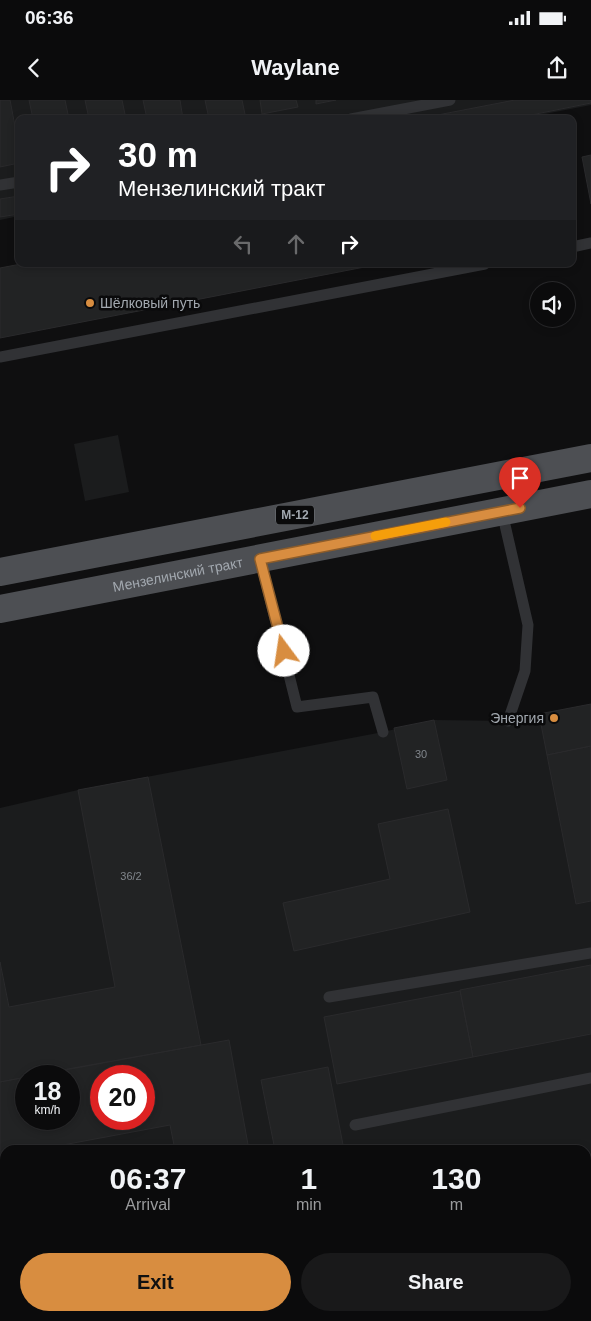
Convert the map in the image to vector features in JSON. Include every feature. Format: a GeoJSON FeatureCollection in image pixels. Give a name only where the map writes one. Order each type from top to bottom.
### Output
{"type":"FeatureCollection","features":[{"type":"Feature","properties":{"kind":"main road","name":"М-12"},"geometry":{"type":"LineString","coordinates":[[0,572],[591,458]]}},
{"type":"Feature","properties":{"kind":"main road","name":"Мензелинский тракт"},"geometry":{"type":"LineString","coordinates":[[0,609],[591,494]]}},
{"type":"Feature","properties":{"kind":"main road"},"geometry":{"type":"LineString","coordinates":[[66,560],[84,564],[92,573],[89,583],[75,594]]}},
{"type":"Feature","properties":{"kind":"lane"},"geometry":{"type":"LineString","coordinates":[[372,115],[450,100]]}},
{"type":"Feature","properties":{"kind":"lane"},"geometry":{"type":"LineString","coordinates":[[0,185],[15,183]]}},
{"type":"Feature","properties":{"kind":"lane"},"geometry":{"type":"LineString","coordinates":[[576,246],[591,244]]}},
{"type":"Feature","properties":{"kind":"lane"},"geometry":{"type":"LineString","coordinates":[[0,357],[469,267]]}},
{"type":"Feature","properties":{"kind":"lane"},"geometry":{"type":"LineString","coordinates":[[502,512],[528,625],[524,671],[508,721]]}},
{"type":"Feature","properties":{"kind":"lane"},"geometry":{"type":"LineString","coordinates":[[260,559],[297,707],[373,697],[383,732]]}},
{"type":"Feature","properties":{"kind":"lane"},"geometry":{"type":"LineString","coordinates":[[329,997],[591,953]]}},
{"type":"Feature","properties":{"kind":"lane"},"geometry":{"type":"LineString","coordinates":[[355,1125],[591,1078]]}},
{"type":"Feature","properties":{"kind":"shaded area"},"geometry":{"type":"Polygon","coordinates":[[[0,100],[591,100],[591,105],[540,115],[15,115],[15,217],[0,220],[0,100]]]}},
{"type":"Feature","properties":{"kind":"shaded area"},"geometry":{"type":"Polygon","coordinates":[[[118,435],[129,492],[85,501],[74,444],[118,435]]]}},
{"type":"Feature","properties":{"kind":"shaded area"},"geometry":{"type":"Polygon","coordinates":[[[591,704],[591,1145],[0,1145],[0,808],[78,790],[383,732],[434,720],[508,721],[591,704]]]}},
{"type":"Feature","properties":{"kind":"building"},"geometry":{"type":"Polygon","coordinates":[[[0,100],[10,100],[15,126],[15,164],[0,167],[0,100]]]}},
{"type":"Feature","properties":{"kind":"building"},"geometry":{"type":"Polygon","coordinates":[[[29,100],[65,100],[68,115],[32,115],[29,100]]]}},
{"type":"Feature","properties":{"kind":"building"},"geometry":{"type":"Polygon","coordinates":[[[85,100],[122,100],[125,115],[88,115],[85,100]]]}},
{"type":"Feature","properties":{"kind":"building"},"geometry":{"type":"Polygon","coordinates":[[[143,100],[180,100],[182,115],[146,115],[143,100]]]}},
{"type":"Feature","properties":{"kind":"building"},"geometry":{"type":"Polygon","coordinates":[[[205,100],[242,100],[245,115],[208,115],[205,100]]]}},
{"type":"Feature","properties":{"kind":"building"},"geometry":{"type":"Polygon","coordinates":[[[260,100],[296,100],[298,107],[262,114],[260,100]]]}},
{"type":"Feature","properties":{"kind":"building"},"geometry":{"type":"Polygon","coordinates":[[[316,100],[336,100],[316,104],[316,100]]]}},
{"type":"Feature","properties":{"kind":"building"},"geometry":{"type":"Polygon","coordinates":[[[515,100],[591,100],[591,103],[531,115],[438,115],[515,100]]]}},
{"type":"Feature","properties":{"kind":"building"},"geometry":{"type":"Polygon","coordinates":[[[591,155],[591,204],[582,157],[591,155]]]}},
{"type":"Feature","properties":{"kind":"building"},"geometry":{"type":"Polygon","coordinates":[[[15,197],[15,215],[0,217],[0,199],[15,197]]]}},
{"type":"Feature","properties":{"kind":"building","name":"Шёлковый путь"},"geometry":{"type":"Polygon","coordinates":[[[15,265],[15,267],[365,267],[0,338],[0,268],[15,265]]]}},
{"type":"Feature","properties":{"kind":"building"},"geometry":{"type":"Polygon","coordinates":[[[591,704],[591,746],[547,755],[539,714],[591,704]]]}},
{"type":"Feature","properties":{"kind":"building"},"geometry":{"type":"Polygon","coordinates":[[[434,720],[447,780],[407,789],[394,728],[434,720]]]}},
{"type":"Feature","properties":{"kind":"building"},"geometry":{"type":"Polygon","coordinates":[[[591,746],[591,901],[576,904],[547,755],[591,746]]]}},
{"type":"Feature","properties":{"kind":"building"},"geometry":{"type":"Polygon","coordinates":[[[148,777],[201,1045],[80,1067],[80,1065],[15,1065],[15,1079],[0,1082],[0,962],[9,1007],[115,987],[78,790],[148,777]]]}},
{"type":"Feature","properties":{"kind":"building"},"geometry":{"type":"Polygon","coordinates":[[[448,809],[470,912],[294,951],[283,903],[390,879],[378,824],[448,809]]]}},
{"type":"Feature","properties":{"kind":"building"},"geometry":{"type":"Polygon","coordinates":[[[591,965],[591,1034],[473,1057],[460,990],[591,965]]]}},
{"type":"Feature","properties":{"kind":"building"},"geometry":{"type":"Polygon","coordinates":[[[460,991],[473,1057],[337,1084],[324,1017],[460,991]]]}},
{"type":"Feature","properties":{"kind":"building"},"geometry":{"type":"Polygon","coordinates":[[[229,1040],[248,1145],[174,1145],[170,1125],[155,1128],[155,1065],[90,1065],[229,1040]]]}},
{"type":"Feature","properties":{"kind":"building"},"geometry":{"type":"Polygon","coordinates":[[[90,1065],[90,1130],[143,1130],[63,1145],[0,1145],[0,1082],[15,1079],[15,1130],[80,1130],[80,1067],[90,1065]]]}},
{"type":"Feature","properties":{"kind":"building"},"geometry":{"type":"Polygon","coordinates":[[[328,1067],[343,1145],[274,1145],[261,1080],[328,1067]]]}},
{"type":"Feature","properties":{"kind":"slow traffic"},"geometry":{"type":"LineString","coordinates":[[375,536],[446,522]]}},
{"type":"Feature","properties":{"kind":"place","name":"Шёлковый путь"},"geometry":{"type":"Point","coordinates":[90,303]}},
{"type":"Feature","properties":{"kind":"place","name":"Энергия"},"geometry":{"type":"Point","coordinates":[554,718]}},
{"type":"Feature","properties":{"kind":"route"},"geometry":{"type":"LineString","coordinates":[[284,651],[260,559],[520,508]]}}]}
